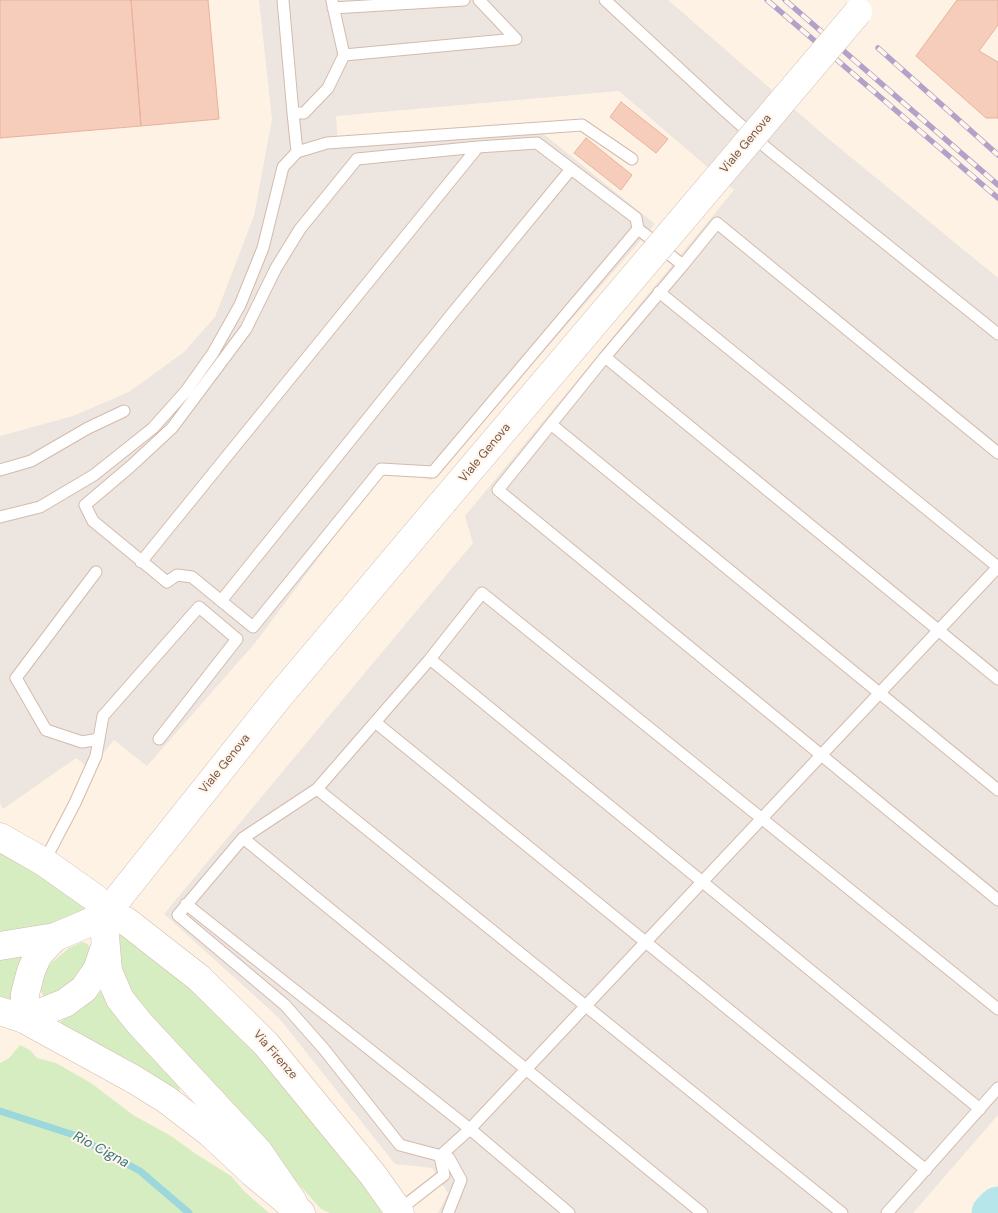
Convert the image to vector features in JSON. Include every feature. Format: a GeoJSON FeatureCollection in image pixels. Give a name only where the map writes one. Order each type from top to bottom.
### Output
{"type":"FeatureCollection","features":[{"type":"Feature","properties":{"kind":"street","name":"Viale Genova"},"geometry":{"type":"LineString","coordinates":[[110,910],[277,699],[863,6]]}},
{"type":"Feature","properties":{"kind":"street","name":"Via Firenze"},"geometry":{"type":"LineString","coordinates":[[1,836],[44,862],[199,978],[266,1044],[373,1175],[399,1212]]}},
{"type":"Feature","properties":{"kind":"street"},"geometry":{"type":"LineString","coordinates":[[0,946],[55,937],[93,921],[110,910]]}},
{"type":"Feature","properties":{"kind":"street"},"geometry":{"type":"LineString","coordinates":[[110,910],[106,924],[108,972],[124,1006],[258,1151],[301,1212]]}},
{"type":"Feature","properties":{"kind":"street"},"geometry":{"type":"LineString","coordinates":[[12,1015],[25,994],[31,970],[38,955],[55,937]]}},
{"type":"Feature","properties":{"kind":"street"},"geometry":{"type":"LineString","coordinates":[[12,1015],[65,1003],[84,989],[97,970],[106,944]]}},
{"type":"Feature","properties":{"kind":"street"},"geometry":{"type":"LineString","coordinates":[[12,1015],[136,1080],[167,1100],[210,1133],[253,1173],[301,1212]]}},
{"type":"Feature","properties":{"kind":"lane"},"geometry":{"type":"LineString","coordinates":[[283,0],[297,152]]}},
{"type":"Feature","properties":{"kind":"lane"},"geometry":{"type":"LineString","coordinates":[[293,113],[304,112],[328,88],[344,55],[332,4],[464,0]]}},
{"type":"Feature","properties":{"kind":"lane"},"geometry":{"type":"LineString","coordinates":[[344,55],[516,39],[479,0]]}},
{"type":"Feature","properties":{"kind":"lane"},"geometry":{"type":"LineString","coordinates":[[605,0],[769,150],[998,334]]}},
{"type":"Feature","properties":{"kind":"lane"},"geometry":{"type":"LineString","coordinates":[[0,517],[40,507],[94,475],[153,428],[186,391],[213,354],[240,305],[263,248],[283,167],[297,152],[327,143],[582,125],[632,159]]}},
{"type":"Feature","properties":{"kind":"lane"},"geometry":{"type":"LineString","coordinates":[[638,228],[433,472],[381,469],[253,627],[192,577],[177,575],[167,582],[93,521],[85,505],[172,428],[246,329],[276,268],[300,229],[357,159],[537,143],[636,218],[638,228],[651,239]]}},
{"type":"Feature","properties":{"kind":"lane"},"geometry":{"type":"LineString","coordinates":[[141,562],[478,147]]}},
{"type":"Feature","properties":{"kind":"lane"},"geometry":{"type":"LineString","coordinates":[[221,601],[444,323],[571,169]]}},
{"type":"Feature","properties":{"kind":"lane"},"geometry":{"type":"LineString","coordinates":[[998,453],[717,223],[605,357],[498,490],[998,900]]}},
{"type":"Feature","properties":{"kind":"lane"},"geometry":{"type":"LineString","coordinates":[[666,252],[683,265]]}},
{"type":"Feature","properties":{"kind":"lane"},"geometry":{"type":"LineString","coordinates":[[440,1156],[470,1129],[526,1070],[998,567],[659,292]]}},
{"type":"Feature","properties":{"kind":"lane"},"geometry":{"type":"LineString","coordinates":[[605,357],[998,679]]}},
{"type":"Feature","properties":{"kind":"lane"},"geometry":{"type":"LineString","coordinates":[[0,470],[31,461],[88,428],[124,411]]}},
{"type":"Feature","properties":{"kind":"lane"},"geometry":{"type":"LineString","coordinates":[[552,425],[998,790]]}},
{"type":"Feature","properties":{"kind":"lane"},"geometry":{"type":"LineString","coordinates":[[96,572],[16,678],[46,730],[82,742],[99,739]]}},
{"type":"Feature","properties":{"kind":"lane"},"geometry":{"type":"LineString","coordinates":[[448,1213],[461,1180],[449,1158],[400,1145],[285,1005],[178,915],[243,838],[317,789],[430,659],[482,593],[998,1009]]}},
{"type":"Feature","properties":{"kind":"lane"},"geometry":{"type":"LineString","coordinates":[[44,862],[76,804],[96,756],[103,716],[199,607],[237,639],[159,739]]}},
{"type":"Feature","properties":{"kind":"lane"},"geometry":{"type":"LineString","coordinates":[[430,659],[980,1109]]}},
{"type":"Feature","properties":{"kind":"lane"},"geometry":{"type":"LineString","coordinates":[[375,722],[926,1170]]}},
{"type":"Feature","properties":{"kind":"lane"},"geometry":{"type":"LineString","coordinates":[[317,789],[842,1213]]}},
{"type":"Feature","properties":{"kind":"lane"},"geometry":{"type":"LineString","coordinates":[[243,838],[702,1213]]}},
{"type":"Feature","properties":{"kind":"lane"},"geometry":{"type":"LineString","coordinates":[[186,904],[470,1129],[569,1213]]}},
{"type":"Feature","properties":{"kind":"lane"},"geometry":{"type":"LineString","coordinates":[[887,1213],[998,1088]]}},
{"type":"Feature","properties":{"kind":"lane"},"geometry":{"type":"LineString","coordinates":[[399,1212],[444,1176],[440,1156]]}},
{"type":"Feature","properties":{"kind":"shaded area"},"geometry":{"type":"Polygon","coordinates":[[[259,0],[668,0],[825,136],[998,278],[998,1115],[913,1213],[438,1213],[448,1193],[432,1168],[395,1164],[279,1018],[164,914],[473,543],[465,516],[734,190],[619,91],[336,116],[338,144],[535,127],[655,224],[431,480],[387,466],[255,643],[147,766],[114,740],[90,769],[76,758],[3,809],[0,803],[0,436],[73,416],[129,392],[184,352],[215,317],[254,216],[272,119],[259,0]]]}},
{"type":"Feature","properties":{"kind":"green space"},"geometry":{"type":"Polygon","coordinates":[[[0,848],[90,904],[70,924],[0,938],[0,848]]]}},
{"type":"Feature","properties":{"kind":"green space"},"geometry":{"type":"Polygon","coordinates":[[[123,929],[255,1045],[386,1213],[330,1213],[321,1209],[156,1025],[120,977],[118,937],[123,929]]]}},
{"type":"Feature","properties":{"kind":"green space"},"geometry":{"type":"Polygon","coordinates":[[[82,942],[88,944],[91,953],[74,984],[44,998],[40,988],[41,979],[48,966],[69,948],[82,942]]]}},
{"type":"Feature","properties":{"kind":"green space"},"geometry":{"type":"Polygon","coordinates":[[[26,956],[17,1001],[0,996],[0,958],[26,956]]]}},
{"type":"Feature","properties":{"kind":"green space"},"geometry":{"type":"Polygon","coordinates":[[[101,992],[126,1027],[179,1086],[180,1094],[60,1025],[61,1021],[84,1007],[101,992]]]}},
{"type":"Feature","properties":{"kind":"green space"},"geometry":{"type":"Polygon","coordinates":[[[20,1045],[30,1050],[37,1058],[56,1063],[91,1083],[133,1115],[171,1136],[231,1176],[245,1192],[269,1213],[0,1213],[0,1063],[9,1058],[20,1045]]]}},
{"type":"Feature","properties":{"kind":"building"},"geometry":{"type":"Polygon","coordinates":[[[0,0],[131,0],[141,126],[0,138],[0,0]]]}},
{"type":"Feature","properties":{"kind":"building"},"geometry":{"type":"Polygon","coordinates":[[[131,0],[208,0],[219,119],[141,126],[131,0]]]}},
{"type":"Feature","properties":{"kind":"building"},"geometry":{"type":"Polygon","coordinates":[[[957,0],[998,0],[998,25],[979,51],[998,62],[998,118],[986,118],[916,56],[957,0]]]}},
{"type":"Feature","properties":{"kind":"building"},"geometry":{"type":"Polygon","coordinates":[[[621,102],[668,139],[656,153],[610,117],[621,102]]]}},
{"type":"Feature","properties":{"kind":"building"},"geometry":{"type":"Polygon","coordinates":[[[586,138],[632,175],[621,190],[574,153],[586,138]]]}},
{"type":"Feature","properties":{"kind":"waterway","name":"Rio Cigna"},"geometry":{"type":"LineString","coordinates":[[0,1111],[74,1135],[140,1171],[189,1213]]}},
{"type":"Feature","properties":{"kind":"waterway"},"geometry":{"type":"LineString","coordinates":[[992,1213],[998,1207]]}},
{"type":"Feature","properties":{"kind":"railway"},"geometry":{"type":"LineString","coordinates":[[767,0],[998,198]]}},
{"type":"Feature","properties":{"kind":"railway"},"geometry":{"type":"LineString","coordinates":[[785,0],[998,185]]}},
{"type":"Feature","properties":{"kind":"railway"},"geometry":{"type":"LineString","coordinates":[[878,48],[998,155]]}}]}
